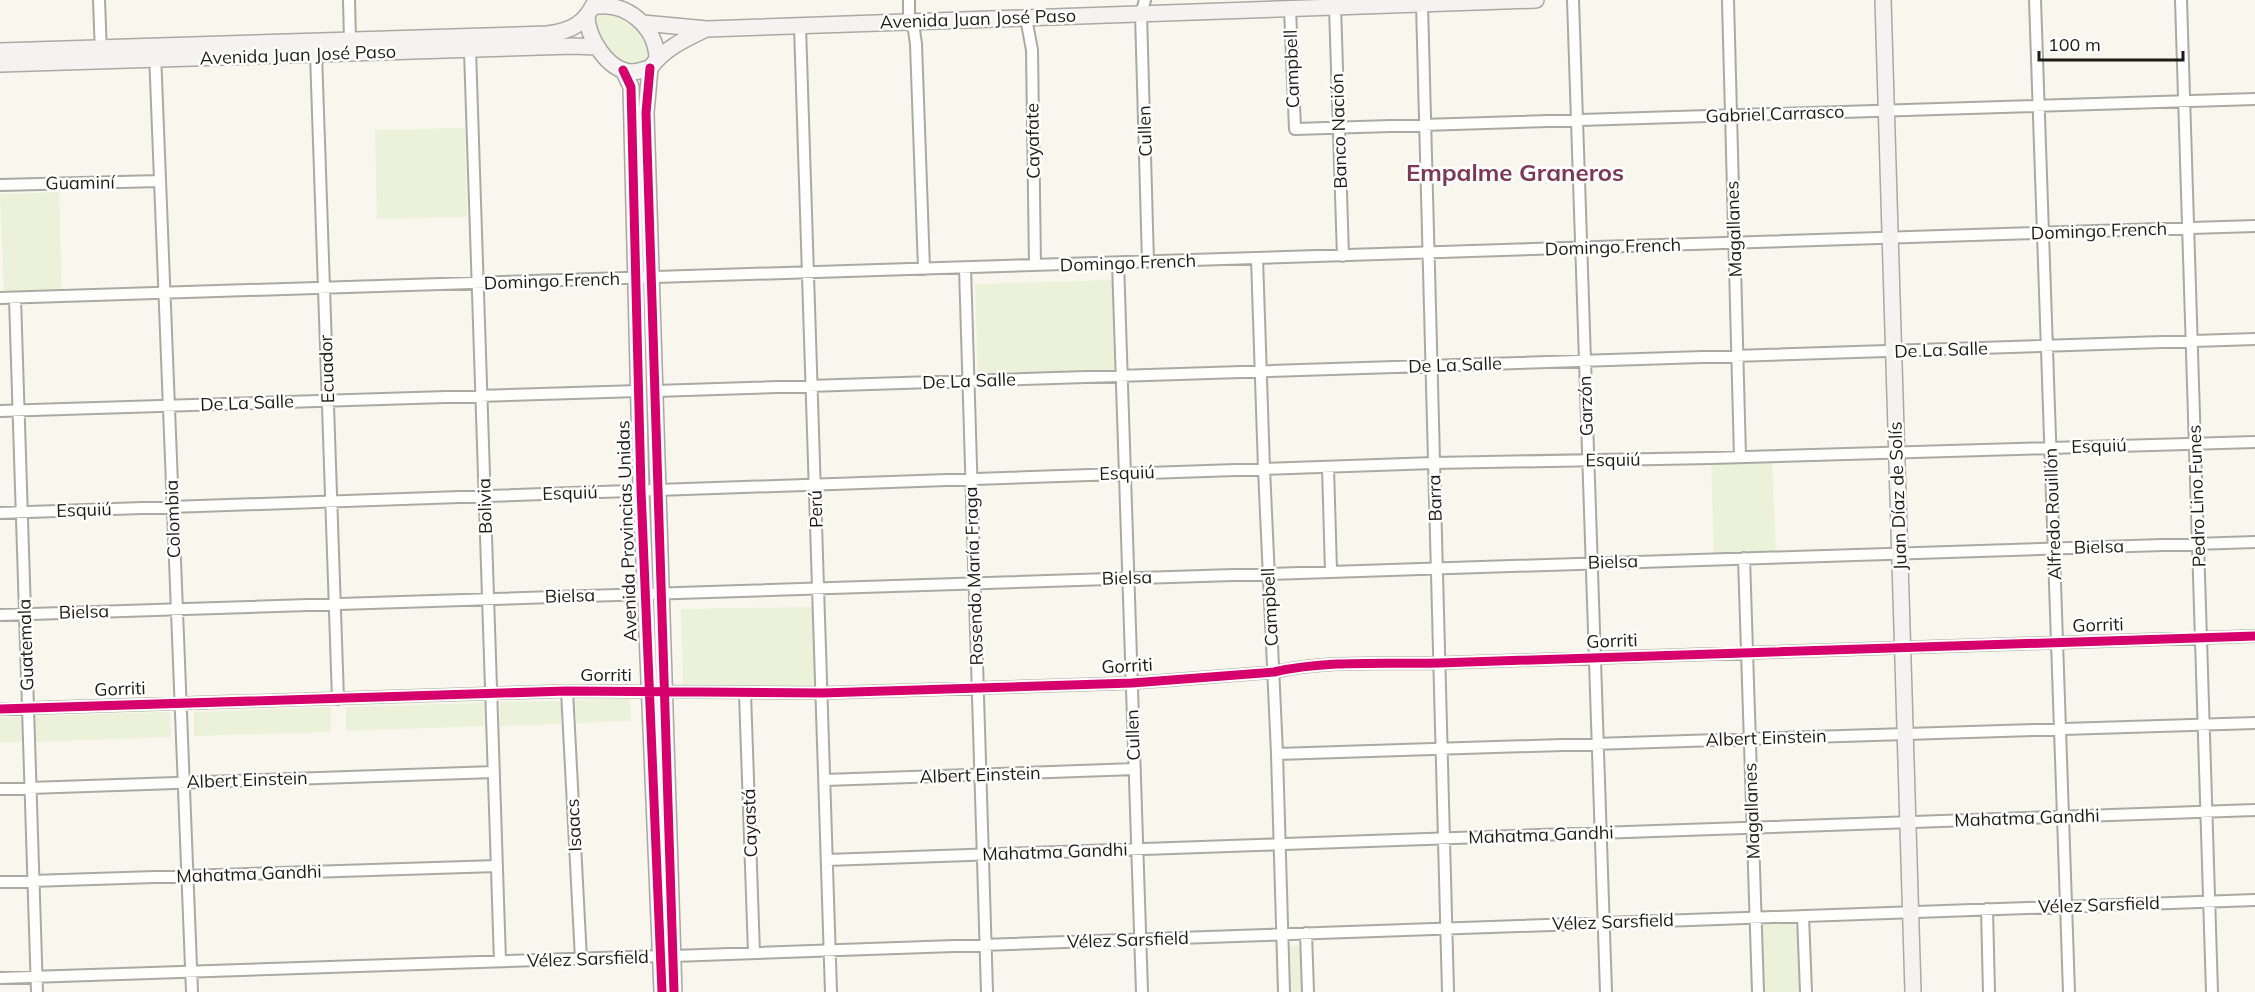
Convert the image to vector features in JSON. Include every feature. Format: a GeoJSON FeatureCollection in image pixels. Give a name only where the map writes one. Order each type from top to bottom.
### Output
{"type":"FeatureCollection","features":[{"type":"Feature","properties":{"kind":"main road","name":"Avenida Juan José Paso"},"geometry":{"type":"LineString","coordinates":[[643,23],[707,29],[1026,18],[1143,7],[1335,7],[1382,3],[1536,0]]}},
{"type":"Feature","properties":{"kind":"main road","name":"Juan Díaz de Solís"},"geometry":{"type":"LineString","coordinates":[[1883,0],[1913,992]]}},
{"type":"Feature","properties":{"kind":"main road"},"geometry":{"type":"LineString","coordinates":[[612,3],[626,5],[652,34],[657,46],[653,63],[632,72],[622,70],[597,47],[589,32],[592,7],[612,3]]}},
{"type":"Feature","properties":{"kind":"main road","name":"Avenida Juan José Paso"},"geometry":{"type":"LineString","coordinates":[[319,48],[350,40],[564,32],[577,27],[592,7]]}},
{"type":"Feature","properties":{"kind":"main road","name":"Avenida Juan José Paso"},"geometry":{"type":"LineString","coordinates":[[653,63],[673,45],[707,29]]}},
{"type":"Feature","properties":{"kind":"main road","name":"Avenida Juan José Paso"},"geometry":{"type":"LineString","coordinates":[[0,64],[101,55],[319,48],[470,50],[597,47]]}},
{"type":"Feature","properties":{"kind":"main road","name":"Avenida Juan José Paso"},"geometry":{"type":"LineString","coordinates":[[0,51],[101,55]]}},
{"type":"Feature","properties":{"kind":"main road","name":"Avenida Provincias Unidas"},"geometry":{"type":"LineString","coordinates":[[653,63],[646,113],[644,278],[639,391],[645,593],[657,692]]}},
{"type":"Feature","properties":{"kind":"main road","name":"Avenida Provincias Unidas"},"geometry":{"type":"LineString","coordinates":[[622,70],[631,87],[644,278],[655,391],[661,592],[657,692],[667,956],[674,992]]}},
{"type":"Feature","properties":{"kind":"main road","name":"Avenida Provincias Unidas"},"geometry":{"type":"LineString","coordinates":[[662,992],[667,956]]}},
{"type":"Feature","properties":{"kind":"street"},"geometry":{"type":"LineString","coordinates":[[99,0],[101,55]]}},
{"type":"Feature","properties":{"kind":"street"},"geometry":{"type":"LineString","coordinates":[[349,0],[350,40]]}},
{"type":"Feature","properties":{"kind":"street"},"geometry":{"type":"LineString","coordinates":[[909,0],[909,22],[914,30],[916,44],[924,269]]}},
{"type":"Feature","properties":{"kind":"street","name":"Garzón"},"geometry":{"type":"LineString","coordinates":[[1573,0],[1606,992]]}},
{"type":"Feature","properties":{"kind":"street","name":"Magallanes"},"geometry":{"type":"LineString","coordinates":[[1728,0],[1740,457]]}},
{"type":"Feature","properties":{"kind":"street","name":"Alfredo Rouillón"},"geometry":{"type":"LineString","coordinates":[[2035,0],[2068,992]]}},
{"type":"Feature","properties":{"kind":"street","name":"Pedro Lino Funes"},"geometry":{"type":"LineString","coordinates":[[2181,0],[2212,992]]}},
{"type":"Feature","properties":{"kind":"street","name":"Barra"},"geometry":{"type":"LineString","coordinates":[[1422,4],[1448,992]]}},
{"type":"Feature","properties":{"kind":"street","name":"Campbell"},"geometry":{"type":"LineString","coordinates":[[1280,6],[1295,129]]}},
{"type":"Feature","properties":{"kind":"street","name":"Cullen"},"geometry":{"type":"LineString","coordinates":[[1143,7],[1148,262]]}},
{"type":"Feature","properties":{"kind":"street","name":"Banco Nación"},"geometry":{"type":"LineString","coordinates":[[1335,7],[1343,256]]}},
{"type":"Feature","properties":{"kind":"street","name":"Cayafate"},"geometry":{"type":"LineString","coordinates":[[1026,18],[1032,50],[1035,265]]}},
{"type":"Feature","properties":{"kind":"street","name":"Perú"},"geometry":{"type":"LineString","coordinates":[[800,26],[831,992]]}},
{"type":"Feature","properties":{"kind":"street","name":"Ecuador"},"geometry":{"type":"LineString","coordinates":[[319,48],[324,288],[338,699]]}},
{"type":"Feature","properties":{"kind":"street","name":"Bolivia"},"geometry":{"type":"LineString","coordinates":[[470,50],[500,961]]}},
{"type":"Feature","properties":{"kind":"street","name":"Colombia"},"geometry":{"type":"LineString","coordinates":[[155,53],[192,992]]}},
{"type":"Feature","properties":{"kind":"street","name":"Gabriel Carrasco"},"geometry":{"type":"LineString","coordinates":[[1295,129],[2255,99]]}},
{"type":"Feature","properties":{"kind":"street","name":"Guaminí"},"geometry":{"type":"LineString","coordinates":[[0,185],[160,181]]}},
{"type":"Feature","properties":{"kind":"street","name":"Domingo French"},"geometry":{"type":"LineString","coordinates":[[0,298],[2255,226]]}},
{"type":"Feature","properties":{"kind":"street","name":"Campbell"},"geometry":{"type":"LineString","coordinates":[[1257,258],[1284,992]]}},
{"type":"Feature","properties":{"kind":"street","name":"Cullen"},"geometry":{"type":"LineString","coordinates":[[1118,263],[1142,992]]}},
{"type":"Feature","properties":{"kind":"street","name":"Rosendo María Fraga"},"geometry":{"type":"LineString","coordinates":[[965,268],[987,992]]}},
{"type":"Feature","properties":{"kind":"street","name":"Guatemala"},"geometry":{"type":"LineString","coordinates":[[15,298],[37,992]]}},
{"type":"Feature","properties":{"kind":"street","name":"De La Salle"},"geometry":{"type":"LineString","coordinates":[[655,391],[2255,339]]}},
{"type":"Feature","properties":{"kind":"street","name":"De La Salle"},"geometry":{"type":"LineString","coordinates":[[0,411],[639,391]]}},
{"type":"Feature","properties":{"kind":"street","name":"Esquiú"},"geometry":{"type":"LineString","coordinates":[[0,513],[1329,466],[2255,442]]}},
{"type":"Feature","properties":{"kind":"street"},"geometry":{"type":"LineString","coordinates":[[1329,466],[1331,571]]}},
{"type":"Feature","properties":{"kind":"street","name":"Bielsa"},"geometry":{"type":"LineString","coordinates":[[0,615],[2255,542]]}},
{"type":"Feature","properties":{"kind":"street","name":"Magallanes"},"geometry":{"type":"LineString","coordinates":[[1744,558],[1758,992]]}},
{"type":"Feature","properties":{"kind":"street","name":"Gorriti"},"geometry":{"type":"LineString","coordinates":[[0,709],[567,692],[822,693],[978,688],[1132,683],[1274,672],[1296,667],[1336,664],[1439,663],[2255,636]]}},
{"type":"Feature","properties":{"kind":"street","name":"Isaacs"},"geometry":{"type":"LineString","coordinates":[[567,692],[581,959]]}},
{"type":"Feature","properties":{"kind":"street","name":"Cayastá"},"geometry":{"type":"LineString","coordinates":[[745,693],[754,953]]}},
{"type":"Feature","properties":{"kind":"street","name":"Albert Einstein"},"geometry":{"type":"LineString","coordinates":[[1277,754],[2255,723]]}},
{"type":"Feature","properties":{"kind":"street","name":"Albert Einstein"},"geometry":{"type":"LineString","coordinates":[[825,780],[1135,769]]}},
{"type":"Feature","properties":{"kind":"street","name":"Albert Einstein"},"geometry":{"type":"LineString","coordinates":[[0,789],[494,772]]}},
{"type":"Feature","properties":{"kind":"street","name":"Mahatma Gandhi"},"geometry":{"type":"LineString","coordinates":[[827,860],[2255,810]]}},
{"type":"Feature","properties":{"kind":"street","name":"Mahatma Gandhi"},"geometry":{"type":"LineString","coordinates":[[0,882],[497,866]]}},
{"type":"Feature","properties":{"kind":"street","name":"Vélez Sarsfield"},"geometry":{"type":"LineString","coordinates":[[0,978],[2255,900]]}},
{"type":"Feature","properties":{"kind":"street"},"geometry":{"type":"LineString","coordinates":[[1987,909],[1989,992]]}},
{"type":"Feature","properties":{"kind":"street"},"geometry":{"type":"LineString","coordinates":[[1803,916],[1806,992]]}},
{"type":"Feature","properties":{"kind":"street"},"geometry":{"type":"LineString","coordinates":[[1306,933],[1308,992]]}},
{"type":"Feature","properties":{"kind":"green space"},"geometry":{"type":"Polygon","coordinates":[[[611,10],[632,23],[645,39],[651,56],[646,64],[638,66],[618,59],[601,41],[594,21],[597,12],[611,10]]]}},
{"type":"Feature","properties":{"kind":"green space"},"geometry":{"type":"Polygon","coordinates":[[[465,128],[467,217],[377,219],[375,130],[465,128]]]}},
{"type":"Feature","properties":{"kind":"green space"},"geometry":{"type":"Polygon","coordinates":[[[59,192],[62,292],[4,294],[0,194],[59,192]]]}},
{"type":"Feature","properties":{"kind":"green space"},"geometry":{"type":"Polygon","coordinates":[[[1112,280],[1114,371],[978,376],[975,284],[1112,280]]]}},
{"type":"Feature","properties":{"kind":"green space"},"geometry":{"type":"Polygon","coordinates":[[[1772,456],[1776,557],[1714,559],[1711,458],[1772,456]]]}},
{"type":"Feature","properties":{"kind":"green space"},"geometry":{"type":"Polygon","coordinates":[[[813,607],[817,687],[683,689],[681,609],[813,607]]]}},
{"type":"Feature","properties":{"kind":"green space"},"geometry":{"type":"Polygon","coordinates":[[[630,698],[631,721],[576,723],[575,700],[630,698]]]}},
{"type":"Feature","properties":{"kind":"green space"},"geometry":{"type":"Polygon","coordinates":[[[561,701],[561,724],[500,726],[500,702],[561,701]]]}},
{"type":"Feature","properties":{"kind":"green space"},"geometry":{"type":"Polygon","coordinates":[[[484,703],[484,726],[346,731],[346,707],[484,703]]]}},
{"type":"Feature","properties":{"kind":"green space"},"geometry":{"type":"Polygon","coordinates":[[[331,707],[331,732],[194,736],[194,712],[331,707]]]}},
{"type":"Feature","properties":{"kind":"green space"},"geometry":{"type":"Polygon","coordinates":[[[170,712],[171,737],[36,742],[35,716],[170,712]]]}},
{"type":"Feature","properties":{"kind":"green space"},"geometry":{"type":"Polygon","coordinates":[[[0,717],[21,717],[22,742],[0,743],[0,717]]]}},
{"type":"Feature","properties":{"kind":"green space"},"geometry":{"type":"Polygon","coordinates":[[[1765,923],[1793,923],[1798,932],[1800,992],[1763,992],[1761,928],[1765,923]]]}},
{"type":"Feature","properties":{"kind":"green space"},"geometry":{"type":"Polygon","coordinates":[[[1299,946],[1303,954],[1304,992],[1287,992],[1287,948],[1299,946]]]}},
{"type":"Feature","properties":{"kind":"cycle path"},"geometry":{"type":"LineString","coordinates":[[650,68],[646,113],[674,992]]}},
{"type":"Feature","properties":{"kind":"cycle path"},"geometry":{"type":"LineString","coordinates":[[623,70],[631,87],[641,490],[662,992]]}},
{"type":"Feature","properties":{"kind":"cycle path"},"geometry":{"type":"LineString","coordinates":[[0,709],[567,691],[822,693],[1132,683],[1274,672],[1335,664],[1439,663],[2255,636]]}},
{"type":"Feature","properties":{"kind":"district","name":"Empalme Graneros"},"geometry":{"type":"Point","coordinates":[1515,173]}}]}
